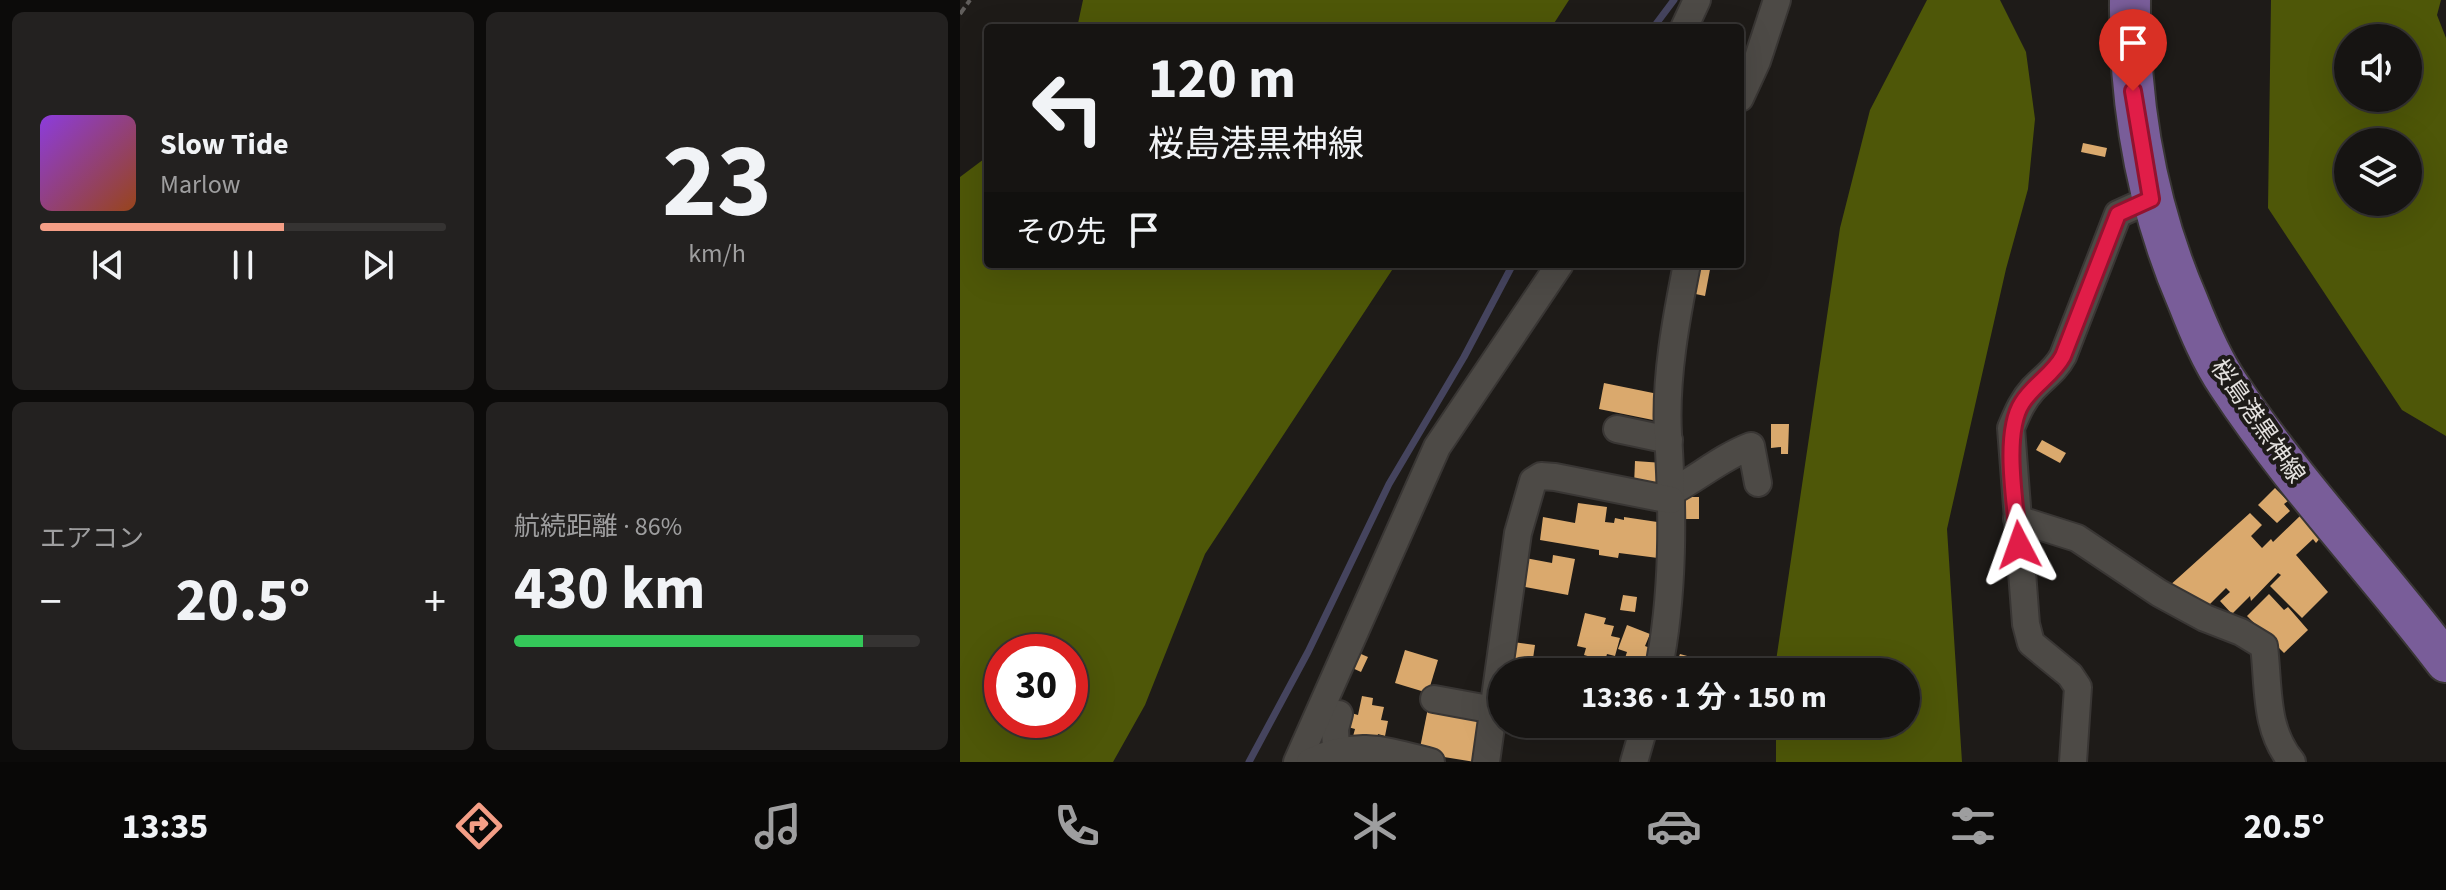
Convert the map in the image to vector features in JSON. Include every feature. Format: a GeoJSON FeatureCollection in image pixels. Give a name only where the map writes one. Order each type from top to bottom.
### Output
{"type":"FeatureCollection","features":[{"type":"Feature","properties":{"kind":"main road","name":"桜島港黒神線"},"geometry":{"type":"LineString","coordinates":[[2130,0],[2133,91],[2151,199],[2172,267],[2200,331],[2227,383],[2297,479],[2446,662]]}},
{"type":"Feature","properties":{"kind":"street"},"geometry":{"type":"LineString","coordinates":[[1686,24],[1697,0]]}},
{"type":"Feature","properties":{"kind":"street"},"geometry":{"type":"LineString","coordinates":[[1744,89],[1777,0]]}},
{"type":"Feature","properties":{"kind":"street"},"geometry":{"type":"LineString","coordinates":[[2073,762],[2078,687],[2070,675],[2031,643],[2026,624],[2011,428],[2021,405],[2035,387],[2056,370],[2063,356],[2118,214],[2151,199]]}},
{"type":"Feature","properties":{"kind":"street"},"geometry":{"type":"LineString","coordinates":[[1297,762],[1437,447],[1557,268]]}},
{"type":"Feature","properties":{"kind":"street"},"geometry":{"type":"LineString","coordinates":[[1661,658],[1671,496],[1669,440],[1674,330],[1686,268]]}},
{"type":"Feature","properties":{"kind":"street"},"geometry":{"type":"LineString","coordinates":[[1617,429],[1669,440]]}},
{"type":"Feature","properties":{"kind":"street"},"geometry":{"type":"LineString","coordinates":[[1499,658],[1518,533],[1533,481],[1541,476],[1555,477],[1671,496],[1731,453],[1751,446],[1758,483]]}},
{"type":"Feature","properties":{"kind":"street"},"geometry":{"type":"LineString","coordinates":[[2017,519],[2077,538],[2159,593],[2264,646],[2269,715],[2284,752],[2292,762]]}},
{"type":"Feature","properties":{"kind":"street"},"geometry":{"type":"LineString","coordinates":[[1434,699],[1488,709]]}},
{"type":"Feature","properties":{"kind":"street"},"geometry":{"type":"LineString","coordinates":[[1336,750],[1339,714]]}},
{"type":"Feature","properties":{"kind":"street"},"geometry":{"type":"LineString","coordinates":[[1486,762],[1490,738]]}},
{"type":"Feature","properties":{"kind":"street"},"geometry":{"type":"LineString","coordinates":[[1634,762],[1641,738]]}},
{"type":"Feature","properties":{"kind":"street"},"geometry":{"type":"LineString","coordinates":[[1310,762],[1336,750],[1363,748],[1431,762]]}},
{"type":"Feature","properties":{"kind":"path"},"geometry":{"type":"LineString","coordinates":[[960,14],[970,0]]}},
{"type":"Feature","properties":{"kind":"green space"},"geometry":{"type":"Polygon","coordinates":[[[1083,0],[1569,0],[1554,24],[1078,24],[1083,0]]]}},
{"type":"Feature","properties":{"kind":"green space"},"geometry":{"type":"Polygon","coordinates":[[[1927,0],[2000,0],[2026,52],[2035,119],[2028,189],[2006,269],[1947,529],[1962,762],[1776,762],[1776,738],[1920,738],[1920,658],[1776,658],[1840,228],[1870,110],[1927,0]]]}},
{"type":"Feature","properties":{"kind":"green space"},"geometry":{"type":"Polygon","coordinates":[[[2271,0],[2441,0],[2437,15],[2446,38],[2446,436],[2402,410],[2268,208],[2271,0]]]}},
{"type":"Feature","properties":{"kind":"green space"},"geometry":{"type":"Polygon","coordinates":[[[984,159],[984,268],[1393,268],[1205,554],[1145,705],[1113,762],[960,762],[960,177],[984,159]]]}},
{"type":"Feature","properties":{"kind":"building"},"geometry":{"type":"Polygon","coordinates":[[[2083,143],[2107,148],[2105,157],[2081,152],[2083,143]]]}},
{"type":"Feature","properties":{"kind":"building"},"geometry":{"type":"Polygon","coordinates":[[[1691,268],[1710,268],[1705,296],[1691,293],[1691,268]]]}},
{"type":"Feature","properties":{"kind":"building"},"geometry":{"type":"Polygon","coordinates":[[[1604,383],[1658,394],[1653,420],[1599,409],[1604,383]]]}},
{"type":"Feature","properties":{"kind":"building"},"geometry":{"type":"Polygon","coordinates":[[[1771,424],[1789,424],[1788,454],[1781,454],[1781,447],[1771,448],[1771,424]]]}},
{"type":"Feature","properties":{"kind":"building"},"geometry":{"type":"Polygon","coordinates":[[[2042,440],[2066,453],[2060,463],[2036,450],[2042,440]]]}},
{"type":"Feature","properties":{"kind":"building"},"geometry":{"type":"Polygon","coordinates":[[[1635,461],[1663,463],[1661,488],[1634,486],[1635,461]]]}},
{"type":"Feature","properties":{"kind":"building"},"geometry":{"type":"Polygon","coordinates":[[[2275,488],[2288,501],[2284,504],[2290,511],[2277,523],[2258,505],[2275,488]]]}},
{"type":"Feature","properties":{"kind":"building"},"geometry":{"type":"Polygon","coordinates":[[[1677,497],[1699,497],[1699,519],[1677,519],[1677,497]]]}},
{"type":"Feature","properties":{"kind":"building"},"geometry":{"type":"Polygon","coordinates":[[[1578,503],[1607,507],[1605,522],[1614,523],[1615,518],[1624,520],[1624,517],[1664,523],[1658,558],[1619,553],[1618,558],[1599,555],[1599,550],[1540,540],[1543,517],[1575,523],[1578,503]]]}},
{"type":"Feature","properties":{"kind":"building"},"geometry":{"type":"Polygon","coordinates":[[[2250,513],[2262,525],[2251,536],[2262,548],[2271,539],[2273,542],[2300,516],[2321,537],[2316,543],[2313,539],[2296,555],[2328,592],[2302,618],[2270,586],[2281,575],[2278,573],[2251,601],[2250,596],[2232,614],[2220,601],[2230,592],[2226,588],[2208,606],[2168,587],[2250,513]]]}},
{"type":"Feature","properties":{"kind":"building"},"geometry":{"type":"Polygon","coordinates":[[[1553,555],[1575,559],[1568,595],[1514,585],[1520,557],[1552,563],[1553,555]]]}},
{"type":"Feature","properties":{"kind":"building"},"geometry":{"type":"Polygon","coordinates":[[[2269,594],[2284,610],[2288,607],[2308,630],[2284,653],[2247,616],[2269,594]]]}},
{"type":"Feature","properties":{"kind":"building"},"geometry":{"type":"Polygon","coordinates":[[[1623,595],[1637,597],[1635,612],[1620,610],[1623,595]]]}},
{"type":"Feature","properties":{"kind":"building"},"geometry":{"type":"Polygon","coordinates":[[[1585,613],[1606,618],[1604,624],[1614,626],[1611,636],[1620,638],[1615,656],[1607,654],[1606,658],[1584,655],[1586,648],[1577,646],[1585,613]]]}},
{"type":"Feature","properties":{"kind":"building"},"geometry":{"type":"Polygon","coordinates":[[[1627,625],[1650,634],[1645,646],[1650,648],[1646,658],[1625,658],[1627,652],[1618,649],[1627,625]]]}},
{"type":"Feature","properties":{"kind":"building"},"geometry":{"type":"Polygon","coordinates":[[[1505,641],[1535,645],[1533,658],[1507,658],[1505,641]]]}},
{"type":"Feature","properties":{"kind":"building"},"geometry":{"type":"Polygon","coordinates":[[[1405,650],[1438,660],[1428,693],[1395,683],[1405,650]]]}},
{"type":"Feature","properties":{"kind":"building"},"geometry":{"type":"Polygon","coordinates":[[[1354,651],[1368,657],[1361,672],[1348,666],[1354,651]]]}},
{"type":"Feature","properties":{"kind":"building"},"geometry":{"type":"Polygon","coordinates":[[[1362,696],[1373,698],[1372,705],[1384,707],[1381,720],[1388,721],[1385,736],[1378,734],[1376,745],[1352,740],[1355,729],[1348,727],[1351,713],[1358,715],[1362,696]]]}},
{"type":"Feature","properties":{"kind":"building"},"geometry":{"type":"Polygon","coordinates":[[[1428,708],[1485,713],[1475,762],[1419,753],[1428,708]]]}},
{"type":"Feature","properties":{"kind":"waterway"},"geometry":{"type":"LineString","coordinates":[[1656,24],[1674,0]]}},
{"type":"Feature","properties":{"kind":"waterway"},"geometry":{"type":"LineString","coordinates":[[1249,762],[1308,652],[1389,484],[1464,357],[1511,268]]}},
{"type":"Feature","properties":{"kind":"route"},"geometry":{"type":"LineString","coordinates":[[2019,545],[2011,428],[2021,405],[2035,387],[2056,370],[2118,214],[2151,199],[2133,91]]}}]}
